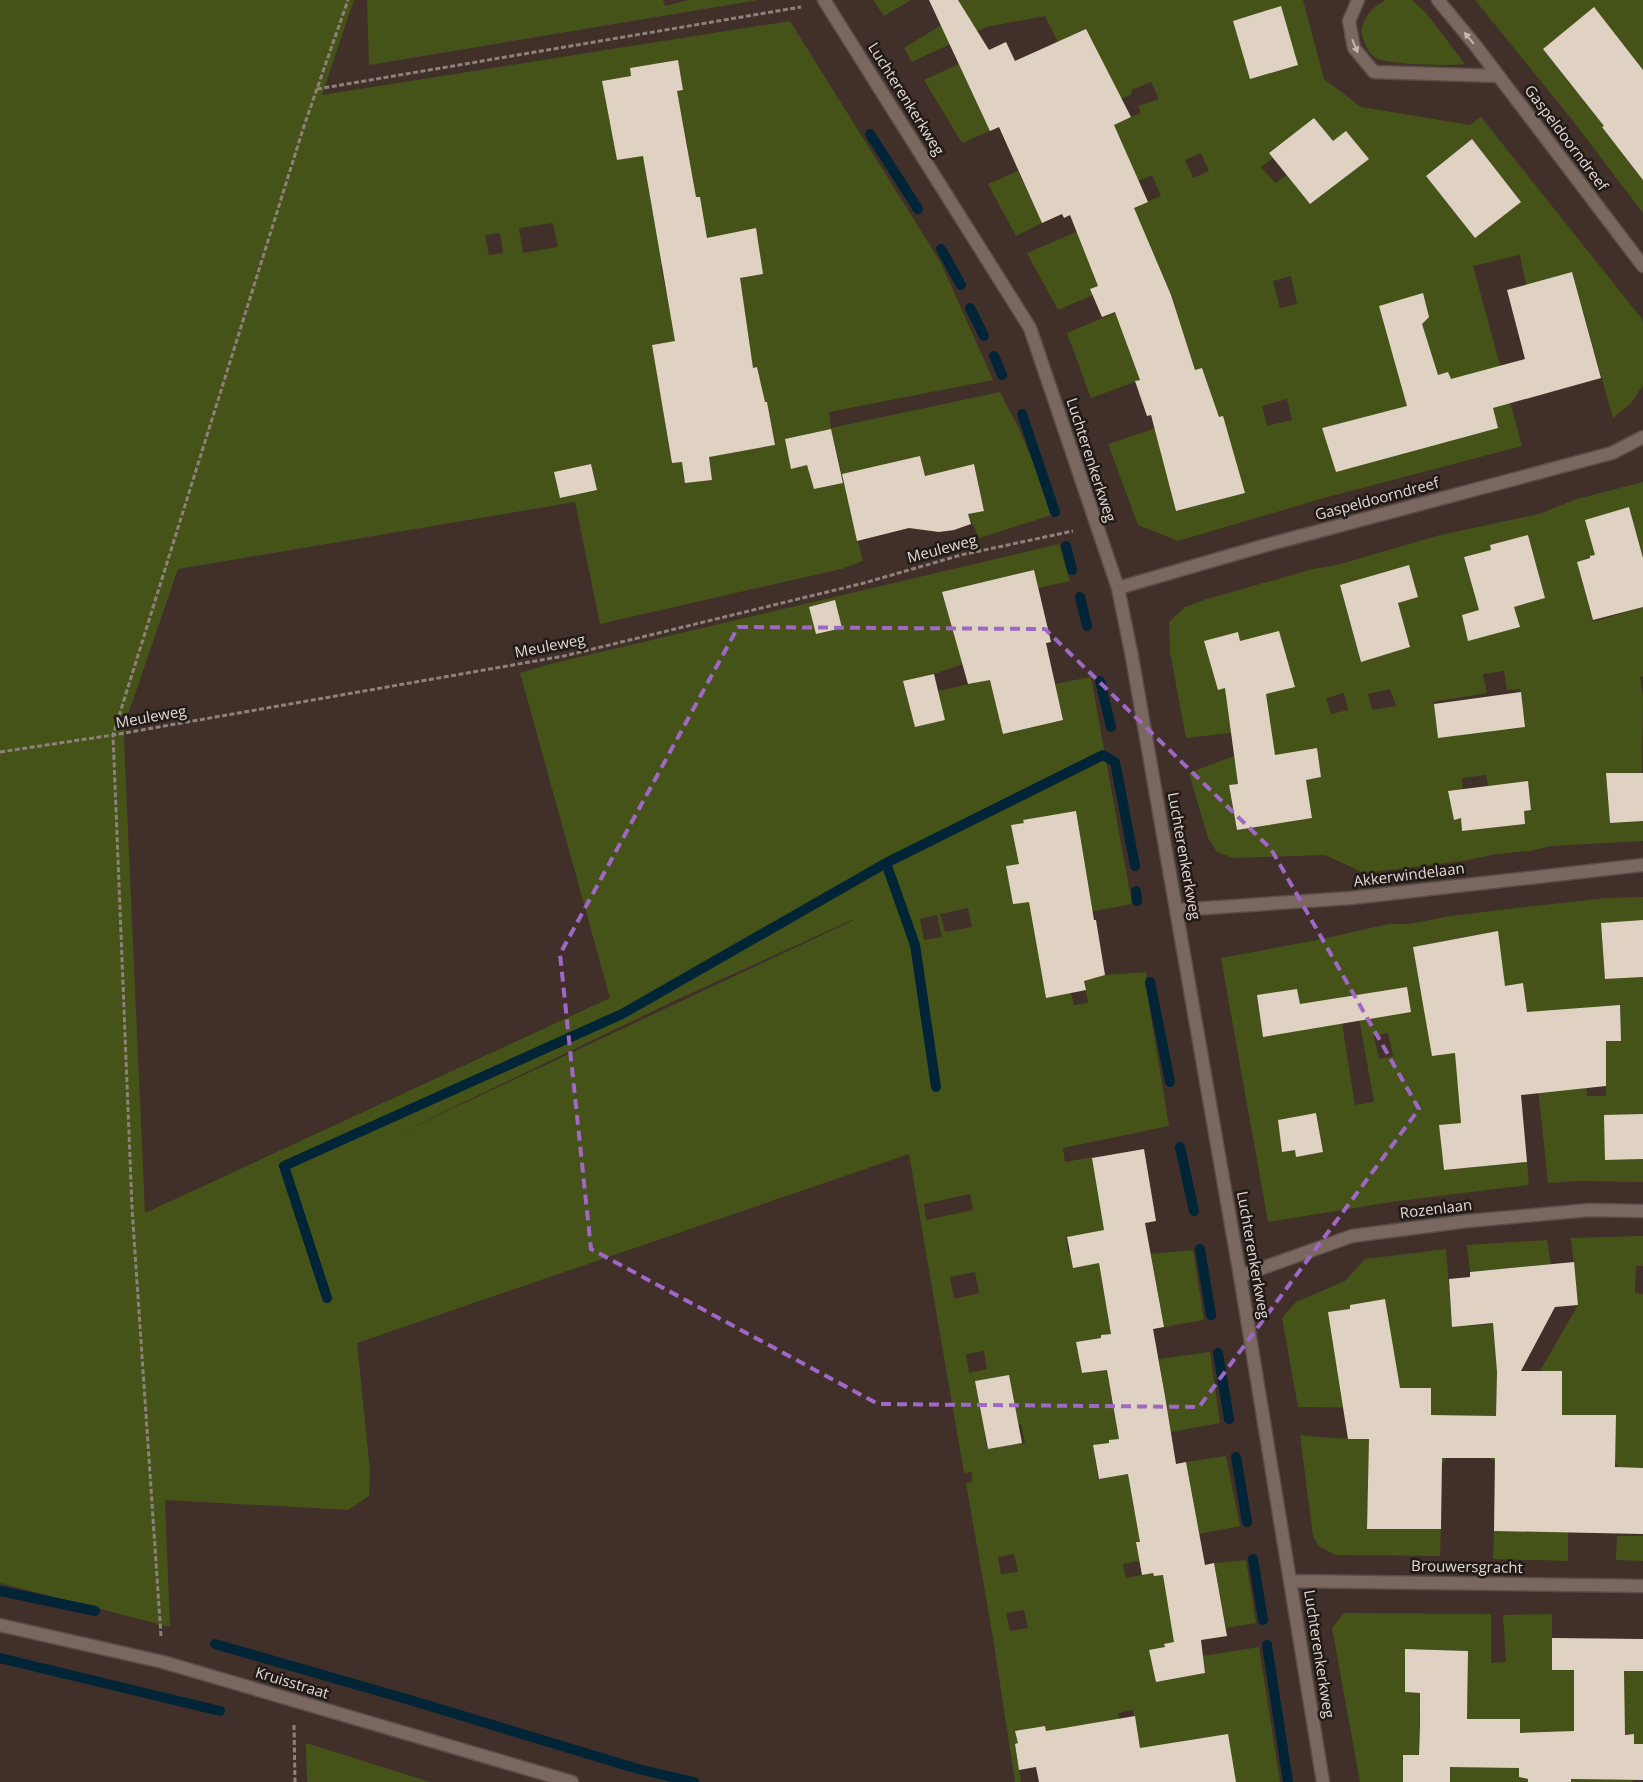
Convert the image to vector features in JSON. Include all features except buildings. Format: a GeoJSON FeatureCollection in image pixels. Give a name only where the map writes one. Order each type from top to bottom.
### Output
{"type":"FeatureCollection","features":[{"type":"Feature","properties":{"kind":"street"},"geometry":{"type":"LineString","coordinates":[[1358,0],[1349,21],[1354,48],[1374,72],[1499,76]]}},
{"type":"Feature","properties":{"kind":"street","name":"Gaspeldoorndreef"},"geometry":{"type":"LineString","coordinates":[[1438,0],[1499,76],[1643,266]]}},
{"type":"Feature","properties":{"kind":"street","name":"Luchterenkerkweg"},"geometry":{"type":"LineString","coordinates":[[825,1],[1030,328],[1118,588],[1177,910],[1240,1276],[1323,1782]]}},
{"type":"Feature","properties":{"kind":"street","name":"Gaspeldoorndreef"},"geometry":{"type":"LineString","coordinates":[[1118,588],[1263,546],[1612,453],[1643,437]]}},
{"type":"Feature","properties":{"kind":"street","name":"Akkerwindelaan"},"geometry":{"type":"LineString","coordinates":[[1177,910],[1351,898],[1643,865]]}},
{"type":"Feature","properties":{"kind":"street","name":"Rozenlaan"},"geometry":{"type":"LineString","coordinates":[[1240,1276],[1352,1236],[1468,1221],[1589,1210],[1643,1210]]}},
{"type":"Feature","properties":{"kind":"street","name":"Brouwersgracht"},"geometry":{"type":"LineString","coordinates":[[1291,1581],[1643,1586]]}},
{"type":"Feature","properties":{"kind":"street","name":"Kruisstraat"},"geometry":{"type":"LineString","coordinates":[[0,1625],[163,1662],[572,1782]]}},
{"type":"Feature","properties":{"kind":"path"},"geometry":{"type":"LineString","coordinates":[[163,1662],[132,1208],[113,735],[304,126],[348,0]]}},
{"type":"Feature","properties":{"kind":"path"},"geometry":{"type":"LineString","coordinates":[[317,89],[825,1]]}},
{"type":"Feature","properties":{"kind":"path","name":"Meuleweg"},"geometry":{"type":"LineString","coordinates":[[0,752],[113,735],[564,656],[864,583],[961,555],[1096,526]]}},
{"type":"Feature","properties":{"kind":"path"},"geometry":{"type":"LineString","coordinates":[[293,1701],[295,1782]]}},
{"type":"Feature","properties":{"kind":"highlighted area"},"geometry":{"type":"Polygon","coordinates":[[[738,627],[1045,629],[1271,849],[1419,1109],[1199,1407],[878,1404],[591,1249],[560,954],[738,627]]]}},
{"type":"Feature","properties":{"kind":"green space"},"geometry":{"type":"Polygon","coordinates":[[[0,0],[354,0],[322,95],[790,21],[941,263],[993,380],[829,412],[831,428],[1000,392],[1020,431],[1055,514],[979,538],[968,514],[984,510],[974,464],[925,476],[920,456],[885,464],[907,494],[849,507],[863,561],[841,569],[600,624],[575,502],[178,569],[125,723],[124,741],[145,1213],[610,998],[520,673],[550,664],[1059,544],[1070,581],[1038,588],[942,592],[952,626],[972,661],[934,674],[904,681],[915,727],[944,720],[938,691],[1051,666],[1055,684],[1091,677],[1132,904],[1057,918],[1036,940],[1046,997],[1071,993],[1074,1005],[1088,1003],[1084,981],[1105,975],[1146,972],[1148,999],[1169,1126],[1063,1148],[1065,1162],[1093,1157],[1104,1230],[1066,1238],[1068,1252],[1099,1263],[1111,1334],[1102,1335],[1101,1338],[1076,1342],[1082,1373],[1107,1370],[1119,1439],[1109,1440],[1109,1443],[1093,1445],[1098,1479],[1129,1474],[1147,1541],[1136,1542],[1140,1561],[1123,1564],[1126,1578],[1153,1573],[1154,1576],[1164,1575],[1175,1642],[1165,1644],[1165,1647],[1149,1650],[1152,1664],[1259,1647],[1280,1782],[1236,1782],[1229,1745],[1143,1762],[1133,1710],[1118,1713],[1120,1728],[1085,1745],[1081,1725],[1046,1731],[1045,1726],[1030,1728],[1032,1741],[1015,1744],[1021,1782],[1015,1782],[993,1638],[966,1483],[972,1482],[972,1472],[964,1473],[909,1154],[357,1343],[370,1471],[369,1496],[348,1510],[165,1500],[170,1627],[0,1583],[0,0]],[[678,60],[630,68],[631,76],[602,81],[617,160],[688,148],[681,113],[677,114],[673,92],[683,90],[678,60]],[[700,197],[679,200],[650,198],[656,231],[667,265],[661,266],[666,293],[763,274],[707,238],[700,197]],[[553,223],[519,228],[523,253],[558,247],[553,223]],[[500,233],[485,235],[489,255],[503,253],[500,233]],[[747,329],[652,345],[672,463],[775,445],[767,402],[760,403],[760,380],[757,367],[753,368],[747,329]],[[831,429],[803,435],[806,447],[791,468],[807,465],[814,489],[844,483],[831,429]],[[591,464],[554,472],[560,498],[597,490],[591,464]],[[710,466],[683,470],[685,483],[712,480],[710,466]],[[1055,684],[995,698],[1004,734],[1063,720],[1055,684]],[[968,908],[940,914],[945,932],[972,927],[968,908]],[[937,915],[920,919],[924,940],[942,937],[937,915]],[[854,920],[676,1000],[390,1138],[854,920]],[[970,1194],[924,1204],[926,1220],[973,1210],[970,1194]],[[975,1272],[950,1277],[954,1299],[979,1293],[975,1272]],[[984,1351],[966,1354],[969,1373],[987,1369],[984,1351]],[[1009,1375],[976,1381],[979,1398],[1012,1393],[1009,1375]],[[1021,1424],[984,1431],[987,1449],[1025,1443],[1021,1424]],[[1014,1554],[998,1557],[1001,1574],[1018,1572],[1014,1554]],[[1024,1610],[1006,1613],[1010,1631],[1028,1628],[1024,1610]],[[1203,1659],[1157,1682],[1205,1673],[1203,1659]]]}},
{"type":"Feature","properties":{"kind":"green space"},"geometry":{"type":"Polygon","coordinates":[[[367,0],[663,0],[665,6],[689,0],[758,0],[369,65],[367,0]]]}},
{"type":"Feature","properties":{"kind":"green space"},"geometry":{"type":"Polygon","coordinates":[[[873,0],[911,0],[884,16],[873,0]]]}},
{"type":"Feature","properties":{"kind":"green space"},"geometry":{"type":"Polygon","coordinates":[[[958,0],[1303,0],[1324,79],[1361,107],[1470,125],[1481,117],[1642,319],[1643,385],[1631,403],[1613,418],[1572,272],[1526,285],[1520,255],[1473,266],[1522,446],[1324,498],[1178,541],[1138,525],[1108,444],[1216,408],[1202,368],[1195,370],[1182,329],[1128,348],[1140,380],[1091,398],[1067,333],[1169,290],[1154,256],[1084,250],[1098,286],[1090,289],[1093,295],[1058,310],[1027,253],[1161,196],[1152,175],[1121,189],[1114,125],[1141,113],[1138,106],[1159,99],[1151,82],[1131,90],[1132,94],[1048,131],[1058,42],[1045,16],[986,27],[912,62],[904,48],[964,11],[958,0]],[[1314,118],[1269,153],[1273,158],[1261,167],[1275,183],[1287,175],[1310,204],[1368,159],[1333,141],[1314,118]],[[1472,139],[1426,176],[1475,238],[1521,202],[1472,139]],[[1201,153],[1185,160],[1193,178],[1209,171],[1201,153]],[[1291,276],[1273,281],[1280,308],[1297,304],[1291,276]],[[1287,399],[1262,406],[1267,426],[1292,420],[1287,399]],[[1384,412],[1322,428],[1336,472],[1384,412]],[[1230,442],[1163,459],[1176,511],[1245,493],[1230,442]]]}},
{"type":"Feature","properties":{"kind":"green space"},"geometry":{"type":"Polygon","coordinates":[[[1386,0],[1412,0],[1426,13],[1465,64],[1405,64],[1373,56],[1363,40],[1362,28],[1371,11],[1386,0]]]}},
{"type":"Feature","properties":{"kind":"green space"},"geometry":{"type":"Polygon","coordinates":[[[1475,0],[1643,0],[1643,213],[1573,121],[1475,0]],[[1558,37],[1543,49],[1575,90],[1605,66],[1558,37]]]}},
{"type":"Feature","properties":{"kind":"green space"},"geometry":{"type":"Polygon","coordinates":[[[959,64],[990,131],[962,143],[924,80],[959,64]]]}},
{"type":"Feature","properties":{"kind":"green space"},"geometry":{"type":"Polygon","coordinates":[[[1018,171],[1042,223],[1016,236],[988,184],[1018,171]]]}},
{"type":"Feature","properties":{"kind":"green space"},"geometry":{"type":"Polygon","coordinates":[[[1643,482],[1643,558],[1629,507],[1586,520],[1595,555],[1577,562],[1593,622],[1643,607],[1643,676],[1640,677],[1643,696],[1642,773],[1606,774],[1610,823],[1643,821],[1643,841],[1551,846],[1463,861],[1364,873],[1325,855],[1233,858],[1217,852],[1208,838],[1189,773],[1234,756],[1231,733],[1186,738],[1170,652],[1169,622],[1185,607],[1207,599],[1313,569],[1337,565],[1440,535],[1539,514],[1577,499],[1643,482]],[[1528,535],[1490,545],[1491,550],[1464,557],[1487,636],[1520,627],[1514,607],[1545,598],[1528,535]],[[1409,565],[1340,585],[1361,662],[1410,647],[1398,603],[1418,597],[1409,565]],[[1478,611],[1462,615],[1469,640],[1478,611]],[[1279,631],[1240,641],[1238,633],[1246,682],[1252,698],[1294,687],[1279,631]],[[1504,671],[1483,674],[1487,693],[1432,702],[1434,704],[1438,738],[1458,735],[1456,721],[1504,715],[1506,730],[1525,727],[1520,689],[1507,690],[1504,671]],[[1390,689],[1368,694],[1372,710],[1396,706],[1390,689]],[[1344,693],[1326,698],[1331,714],[1348,710],[1344,693]],[[1317,749],[1258,781],[1229,785],[1237,830],[1312,818],[1306,780],[1321,777],[1317,749]],[[1486,775],[1462,778],[1463,789],[1448,792],[1454,819],[1461,818],[1462,831],[1525,824],[1524,811],[1531,810],[1528,782],[1488,786],[1486,775]]]}},
{"type":"Feature","properties":{"kind":"green space"},"geometry":{"type":"Polygon","coordinates":[[[1643,897],[1643,920],[1601,924],[1605,979],[1643,977],[1643,1114],[1605,1160],[1643,1159],[1643,1182],[1581,1181],[1548,1183],[1535,1059],[1513,1061],[1520,1117],[1439,1125],[1444,1170],[1527,1162],[1529,1185],[1391,1202],[1268,1222],[1221,958],[1389,924],[1409,924],[1450,916],[1606,898],[1643,897]],[[1498,931],[1413,947],[1421,992],[1498,931]],[[1523,983],[1502,987],[1530,1029],[1523,983]],[[1297,989],[1257,996],[1263,1037],[1304,1030],[1297,989]],[[1355,995],[1338,998],[1355,1105],[1374,1102],[1355,995]],[[1388,1033],[1374,1036],[1379,1059],[1393,1056],[1388,1033]],[[1490,1036],[1432,1056],[1455,1053],[1490,1036]],[[1586,1064],[1587,1096],[1606,1096],[1606,1064],[1586,1064]],[[1316,1113],[1278,1120],[1282,1151],[1295,1150],[1297,1156],[1323,1152],[1316,1113]]]}},
{"type":"Feature","properties":{"kind":"green space"},"geometry":{"type":"Polygon","coordinates":[[[1643,1236],[1643,1266],[1636,1266],[1635,1293],[1643,1294],[1643,1468],[1619,1468],[1615,1461],[1616,1415],[1531,1462],[1495,1462],[1490,1458],[1447,1457],[1442,1464],[1405,1463],[1431,1407],[1431,1388],[1402,1388],[1402,1408],[1298,1407],[1282,1318],[1296,1302],[1345,1281],[1365,1259],[1446,1249],[1452,1327],[1493,1324],[1497,1371],[1496,1410],[1562,1410],[1562,1372],[1540,1371],[1578,1305],[1571,1238],[1643,1236]],[[1385,1299],[1350,1305],[1350,1309],[1328,1313],[1372,1347],[1392,1343],[1385,1299]]]}},
{"type":"Feature","properties":{"kind":"green space"},"geometry":{"type":"Polygon","coordinates":[[[1547,1240],[1551,1264],[1470,1272],[1467,1245],[1547,1240]]]}},
{"type":"Feature","properties":{"kind":"green space"},"geometry":{"type":"Polygon","coordinates":[[[1193,1250],[1204,1320],[1164,1327],[1151,1254],[1193,1250]]]}},
{"type":"Feature","properties":{"kind":"green space"},"geometry":{"type":"Polygon","coordinates":[[[1210,1352],[1220,1423],[1171,1432],[1159,1359],[1210,1352]]]}},
{"type":"Feature","properties":{"kind":"green space"},"geometry":{"type":"Polygon","coordinates":[[[1300,1435],[1370,1439],[1367,1528],[1441,1529],[1440,1556],[1335,1555],[1319,1546],[1313,1536],[1300,1435]]]}},
{"type":"Feature","properties":{"kind":"green space"},"geometry":{"type":"Polygon","coordinates":[[[1226,1456],[1240,1526],[1199,1534],[1186,1462],[1226,1456]]]}},
{"type":"Feature","properties":{"kind":"green space"},"geometry":{"type":"Polygon","coordinates":[[[1494,1531],[1568,1532],[1568,1561],[1493,1559],[1494,1531]]]}},
{"type":"Feature","properties":{"kind":"green space"},"geometry":{"type":"Polygon","coordinates":[[[1617,1536],[1643,1536],[1643,1561],[1616,1560],[1617,1536]]]}},
{"type":"Feature","properties":{"kind":"green space"},"geometry":{"type":"Polygon","coordinates":[[[1246,1560],[1256,1623],[1226,1628],[1214,1563],[1246,1560]]]}},
{"type":"Feature","properties":{"kind":"green space"},"geometry":{"type":"Polygon","coordinates":[[[1344,1613],[1491,1614],[1491,1663],[1506,1662],[1503,1615],[1552,1614],[1552,1669],[1574,1670],[1574,1686],[1596,1670],[1643,1671],[1643,1744],[1634,1744],[1634,1734],[1520,1733],[1520,1719],[1467,1719],[1468,1651],[1406,1649],[1405,1692],[1422,1693],[1420,1703],[1419,1755],[1403,1755],[1403,1782],[1360,1782],[1332,1628],[1344,1613]]]}},
{"type":"Feature","properties":{"kind":"green space"},"geometry":{"type":"Polygon","coordinates":[[[306,1743],[430,1782],[307,1782],[306,1743]]]}},
{"type":"Feature","properties":{"kind":"green space"},"geometry":{"type":"Polygon","coordinates":[[[1451,1747],[1519,1768],[1519,1777],[1528,1779],[1528,1782],[1450,1782],[1451,1747]]]}},
{"type":"Feature","properties":{"kind":"green space"},"geometry":{"type":"Polygon","coordinates":[[[1571,1779],[1633,1780],[1633,1782],[1571,1782],[1571,1779]]]}},
{"type":"Feature","properties":{"kind":"waterway"},"geometry":{"type":"LineString","coordinates":[[870,134],[918,209]]}},
{"type":"Feature","properties":{"kind":"waterway"},"geometry":{"type":"LineString","coordinates":[[941,249],[961,285]]}},
{"type":"Feature","properties":{"kind":"waterway"},"geometry":{"type":"LineString","coordinates":[[970,308],[984,336]]}},
{"type":"Feature","properties":{"kind":"waterway"},"geometry":{"type":"LineString","coordinates":[[994,356],[1002,375]]}},
{"type":"Feature","properties":{"kind":"waterway"},"geometry":{"type":"LineString","coordinates":[[1022,414],[1055,512]]}},
{"type":"Feature","properties":{"kind":"waterway"},"geometry":{"type":"LineString","coordinates":[[1066,546],[1072,570]]}},
{"type":"Feature","properties":{"kind":"waterway"},"geometry":{"type":"LineString","coordinates":[[1080,597],[1087,626]]}},
{"type":"Feature","properties":{"kind":"waterway"},"geometry":{"type":"LineString","coordinates":[[1100,681],[1111,727]]}},
{"type":"Feature","properties":{"kind":"waterway"},"geometry":{"type":"LineString","coordinates":[[327,1298],[284,1166],[622,1014],[886,863],[1103,755],[1115,762],[1135,866]]}},
{"type":"Feature","properties":{"kind":"waterway"},"geometry":{"type":"LineString","coordinates":[[886,863],[915,945],[936,1087]]}},
{"type":"Feature","properties":{"kind":"waterway"},"geometry":{"type":"LineString","coordinates":[[1136,891],[1137,901]]}},
{"type":"Feature","properties":{"kind":"waterway"},"geometry":{"type":"LineString","coordinates":[[1150,982],[1170,1082]]}},
{"type":"Feature","properties":{"kind":"waterway"},"geometry":{"type":"LineString","coordinates":[[1180,1147],[1194,1211]]}},
{"type":"Feature","properties":{"kind":"waterway"},"geometry":{"type":"LineString","coordinates":[[1200,1249],[1211,1315]]}},
{"type":"Feature","properties":{"kind":"waterway"},"geometry":{"type":"LineString","coordinates":[[1218,1353],[1229,1419]]}},
{"type":"Feature","properties":{"kind":"waterway"},"geometry":{"type":"LineString","coordinates":[[1236,1457],[1247,1522]]}},
{"type":"Feature","properties":{"kind":"waterway"},"geometry":{"type":"LineString","coordinates":[[1253,1559],[1263,1620]]}},
{"type":"Feature","properties":{"kind":"waterway"},"geometry":{"type":"LineString","coordinates":[[0,1591],[95,1611]]}},
{"type":"Feature","properties":{"kind":"waterway"},"geometry":{"type":"LineString","coordinates":[[215,1644],[410,1700],[638,1769],[694,1782]]}},
{"type":"Feature","properties":{"kind":"waterway"},"geometry":{"type":"LineString","coordinates":[[1267,1645],[1288,1782]]}},
{"type":"Feature","properties":{"kind":"waterway"},"geometry":{"type":"LineString","coordinates":[[0,1658],[220,1711]]}}]}
